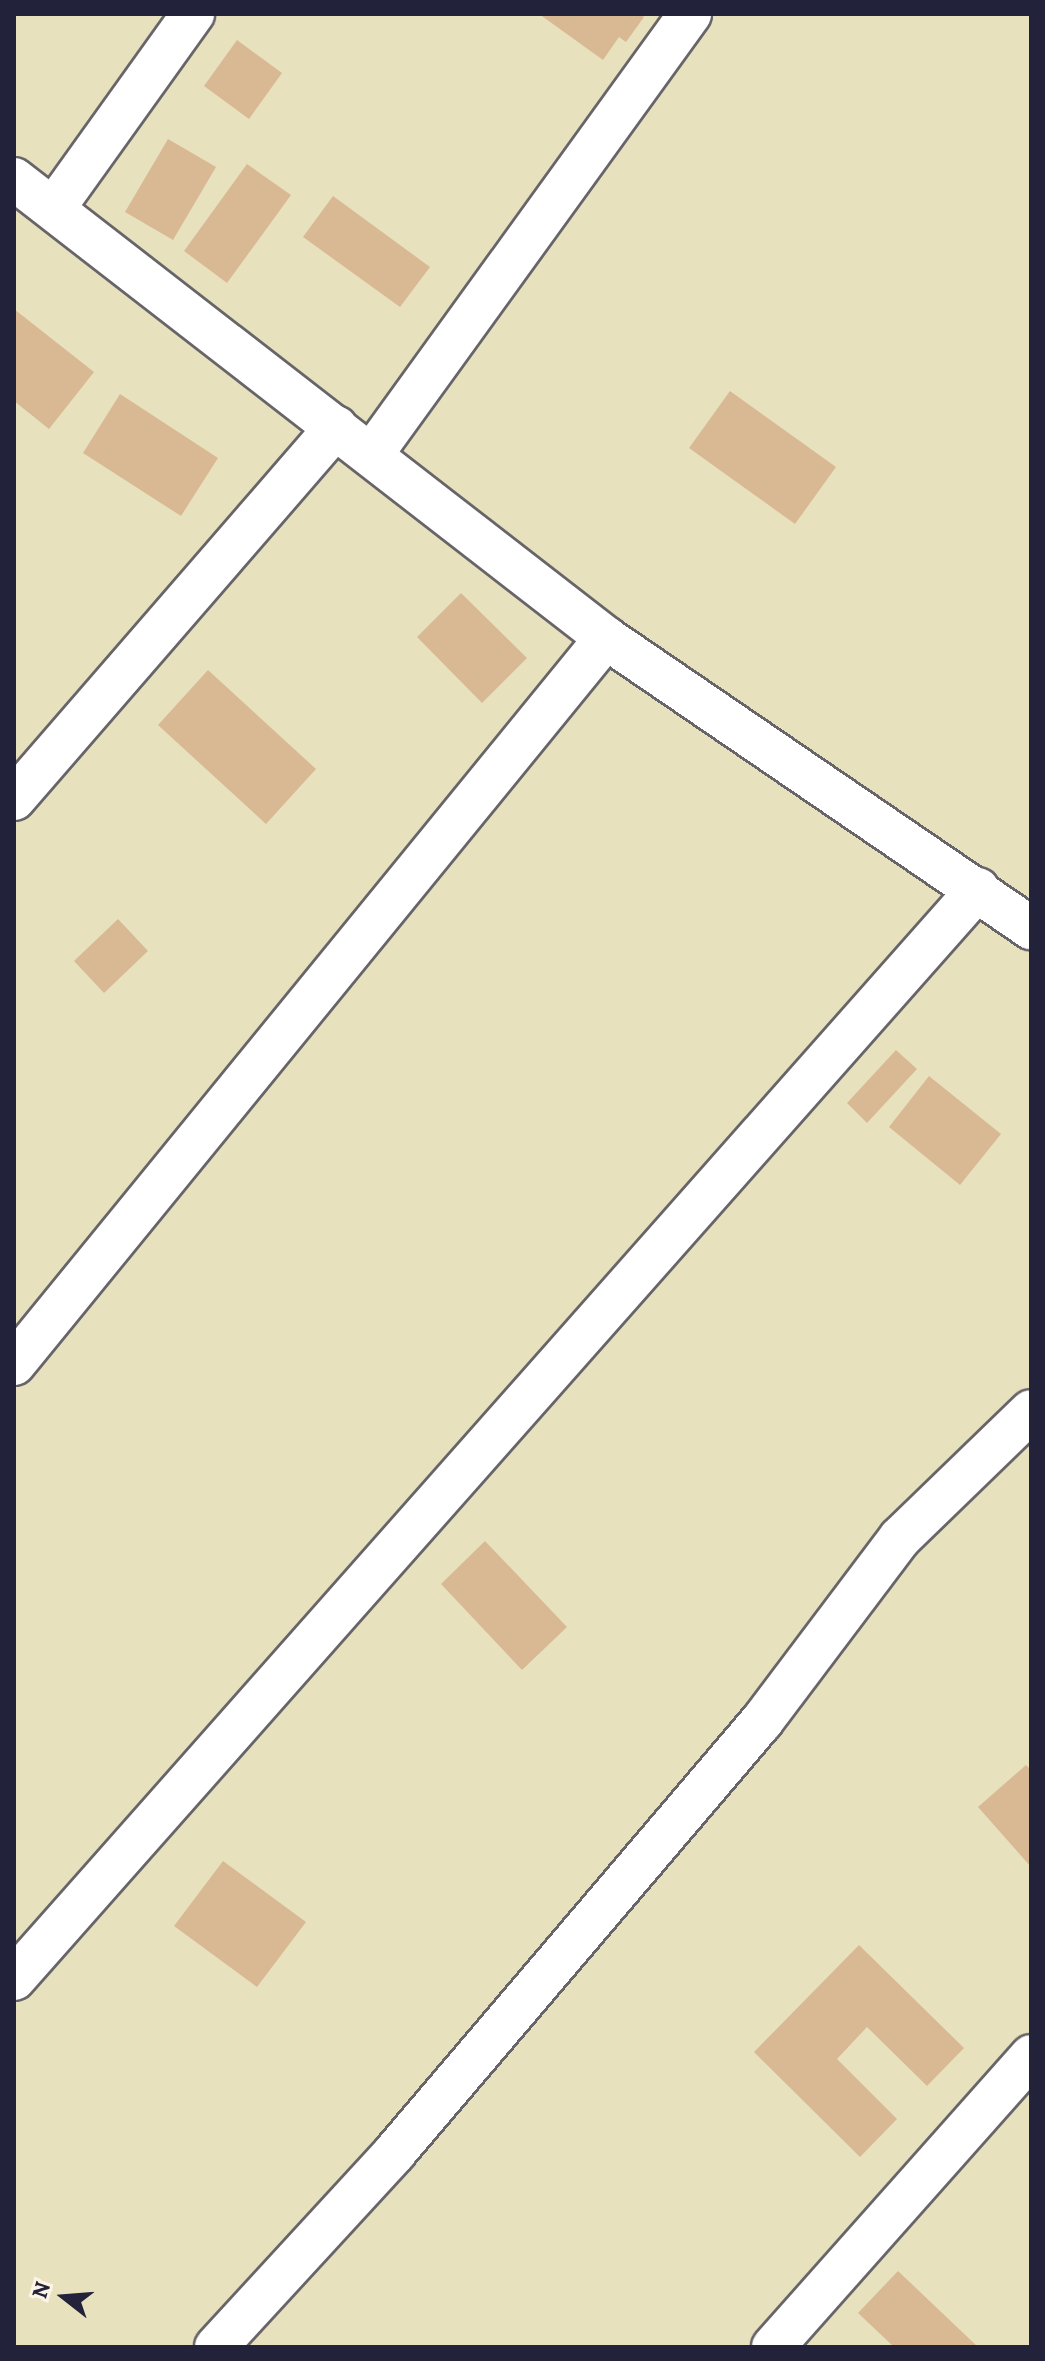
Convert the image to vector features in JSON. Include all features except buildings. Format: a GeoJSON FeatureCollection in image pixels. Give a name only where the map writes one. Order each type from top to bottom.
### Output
{"type":"FeatureCollection","features":[{"type":"Feature","properties":{"kind":"street"},"geometry":{"type":"LineString","coordinates":[[54,208],[193,14]]}},
{"type":"Feature","properties":{"kind":"street"},"geometry":{"type":"LineString","coordinates":[[372,454],[690,14]]}},
{"type":"Feature","properties":{"kind":"street"},"geometry":{"type":"LineString","coordinates":[[14,179],[606,638],[1031,928]]}},
{"type":"Feature","properties":{"kind":"street"},"geometry":{"type":"LineString","coordinates":[[14,799],[336,427]]}},
{"type":"Feature","properties":{"kind":"street"},"geometry":{"type":"LineString","coordinates":[[14,1364],[606,638]]}},
{"type":"Feature","properties":{"kind":"street"},"geometry":{"type":"LineString","coordinates":[[14,1979],[978,889]]}},
{"type":"Feature","properties":{"kind":"street"},"geometry":{"type":"LineString","coordinates":[[216,2347],[395,2152],[762,1721],[900,1538],[1031,1411]]}},
{"type":"Feature","properties":{"kind":"street"},"geometry":{"type":"LineString","coordinates":[[773,2347],[1031,2056]]}}]}
